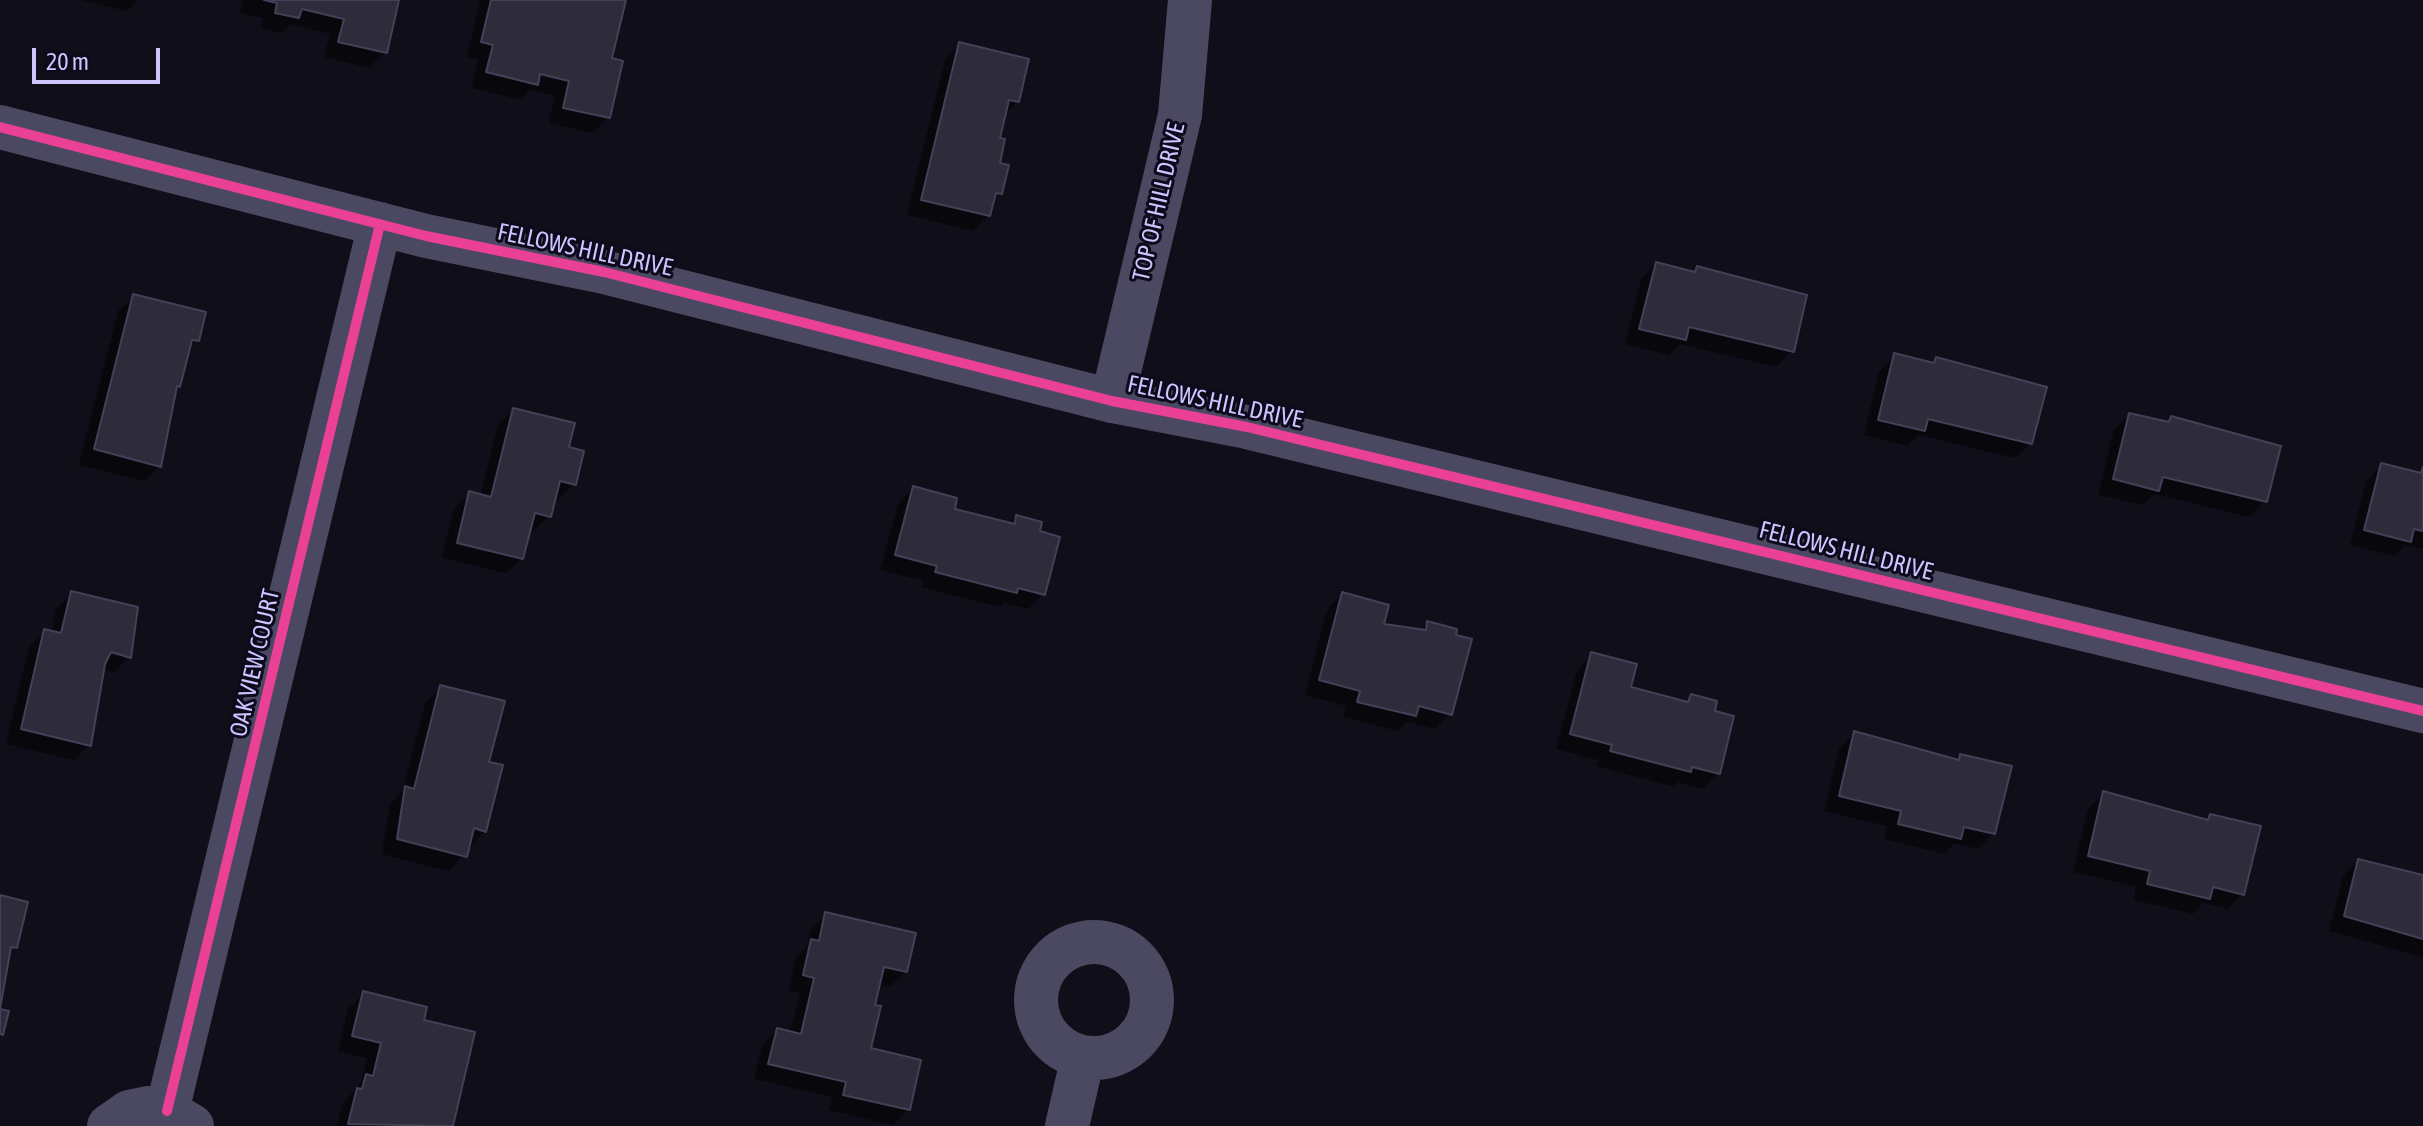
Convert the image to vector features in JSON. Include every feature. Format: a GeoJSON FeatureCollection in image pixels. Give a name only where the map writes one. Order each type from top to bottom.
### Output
{"type":"FeatureCollection","features":[{"type":"Feature","properties":{"kind":"street","name":"TOP OF HILL DRIVE"},"geometry":{"type":"LineString","coordinates":[[1112,401],[1180,115],[1190,0]]}},
{"type":"Feature","properties":{"kind":"street","name":"FELLOWS HILL DRIVE"},"geometry":{"type":"LineString","coordinates":[[0,127],[380,224],[604,272],[1112,401],[1263,430],[2423,711]]}},
{"type":"Feature","properties":{"kind":"street","name":"OAK VIEW COURT"},"geometry":{"type":"LineString","coordinates":[[109,1126],[129,1112],[148,1108],[180,1118],[380,224]]}},
{"type":"Feature","properties":{"kind":"street"},"geometry":{"type":"LineString","coordinates":[[1067,1126],[1083,1057]]}},
{"type":"Feature","properties":{"kind":"building"},"geometry":{"type":"Polygon","coordinates":[[[264,0],[399,0],[387,53],[338,42],[344,19],[302,9],[299,18],[275,13],[277,3],[264,0]]]}},
{"type":"Feature","properties":{"kind":"building"},"geometry":{"type":"Polygon","coordinates":[[[491,0],[626,0],[612,58],[623,61],[610,118],[563,108],[569,81],[540,74],[538,85],[486,72],[493,45],[481,42],[491,0]]]}},
{"type":"Feature","properties":{"kind":"building"},"geometry":{"type":"Polygon","coordinates":[[[959,42],[1029,59],[1019,102],[1009,100],[1000,138],[1005,139],[1000,163],[1009,165],[1002,194],[996,193],[990,216],[921,200],[959,42]]]}},
{"type":"Feature","properties":{"kind":"building"},"geometry":{"type":"Polygon","coordinates":[[[1656,262],[1695,272],[1697,266],[1807,295],[1794,352],[1689,327],[1686,340],[1639,329],[1656,262]]]}},
{"type":"Feature","properties":{"kind":"building"},"geometry":{"type":"Polygon","coordinates":[[[133,294],[206,312],[199,341],[192,340],[180,387],[177,386],[161,467],[94,449],[133,294]]]}},
{"type":"Feature","properties":{"kind":"building"},"geometry":{"type":"Polygon","coordinates":[[[1894,353],[1934,363],[1936,357],[2047,387],[2032,444],[1928,419],[1925,431],[1878,420],[1894,353]]]}},
{"type":"Feature","properties":{"kind":"building"},"geometry":{"type":"Polygon","coordinates":[[[513,408],[575,423],[569,447],[584,451],[576,485],[560,481],[551,517],[535,513],[523,559],[457,543],[469,491],[491,497],[513,408]]]}},
{"type":"Feature","properties":{"kind":"building"},"geometry":{"type":"Polygon","coordinates":[[[2129,413],[2169,422],[2171,416],[2281,446],[2267,502],[2163,477],[2159,491],[2113,479],[2129,413]]]}},
{"type":"Feature","properties":{"kind":"building"},"geometry":{"type":"Polygon","coordinates":[[[2381,463],[2421,473],[2423,467],[2423,531],[2414,529],[2411,542],[2364,530],[2381,463]]]}},
{"type":"Feature","properties":{"kind":"building"},"geometry":{"type":"Polygon","coordinates":[[[913,486],[957,498],[955,509],[1015,524],[1016,515],[1042,522],[1040,531],[1060,537],[1045,595],[1018,588],[1017,593],[935,572],[937,566],[895,555],[913,486]]]}},
{"type":"Feature","properties":{"kind":"building"},"geometry":{"type":"Polygon","coordinates":[[[71,591],[138,607],[131,658],[111,652],[105,664],[91,746],[21,729],[44,629],[61,633],[71,591]]]}},
{"type":"Feature","properties":{"kind":"building"},"geometry":{"type":"Polygon","coordinates":[[[1342,592],[1389,605],[1384,624],[1426,630],[1427,621],[1457,629],[1456,635],[1472,639],[1452,715],[1419,706],[1416,716],[1357,702],[1360,691],[1319,680],[1342,592]]]}},
{"type":"Feature","properties":{"kind":"building"},"geometry":{"type":"Polygon","coordinates":[[[1591,652],[1637,664],[1631,687],[1688,702],[1691,694],[1717,701],[1715,711],[1734,716],[1720,774],[1692,767],[1691,772],[1610,751],[1612,745],[1570,734],[1591,652]]]}},
{"type":"Feature","properties":{"kind":"building"},"geometry":{"type":"Polygon","coordinates":[[[440,685],[505,701],[489,762],[503,765],[486,832],[474,828],[467,857],[397,839],[405,786],[414,789],[440,685]]]}},
{"type":"Feature","properties":{"kind":"building"},"geometry":{"type":"Polygon","coordinates":[[[1854,731],[1959,760],[1960,754],[2012,766],[1995,834],[1964,827],[1961,839],[1898,824],[1901,811],[1839,796],[1854,731]]]}},
{"type":"Feature","properties":{"kind":"building"},"geometry":{"type":"Polygon","coordinates":[[[2103,791],[2208,820],[2210,814],[2261,826],[2244,895],[2213,887],[2210,899],[2147,884],[2150,871],[2088,856],[2103,791]]]}},
{"type":"Feature","properties":{"kind":"building"},"geometry":{"type":"Polygon","coordinates":[[[2358,859],[2423,875],[2423,939],[2344,916],[2358,859]]]}},
{"type":"Feature","properties":{"kind":"building"},"geometry":{"type":"Polygon","coordinates":[[[0,895],[28,902],[17,948],[11,947],[0,1009],[0,895]]]}},
{"type":"Feature","properties":{"kind":"building"},"geometry":{"type":"Polygon","coordinates":[[[825,912],[916,933],[907,972],[884,967],[875,1005],[881,1006],[871,1048],[921,1060],[910,1110],[843,1095],[846,1082],[768,1064],[777,1028],[801,1034],[814,978],[803,975],[811,939],[819,941],[825,912]]]}},
{"type":"Feature","properties":{"kind":"building"},"geometry":{"type":"Polygon","coordinates":[[[363,991],[427,1007],[424,1020],[475,1032],[453,1126],[348,1124],[357,1088],[362,1089],[366,1074],[373,1076],[381,1043],[352,1036],[363,991]]]}},
{"type":"Feature","properties":{"kind":"building"},"geometry":{"type":"Polygon","coordinates":[[[0,1009],[9,1011],[3,1035],[0,1034],[0,1009]]]}},
{"type":"Feature","properties":{"kind":"cycle path"},"geometry":{"type":"LineString","coordinates":[[0,127],[426,236],[604,272],[1112,401],[1247,427],[2423,711]]}},
{"type":"Feature","properties":{"kind":"cycle path"},"geometry":{"type":"LineString","coordinates":[[167,1111],[380,224]]}}]}
